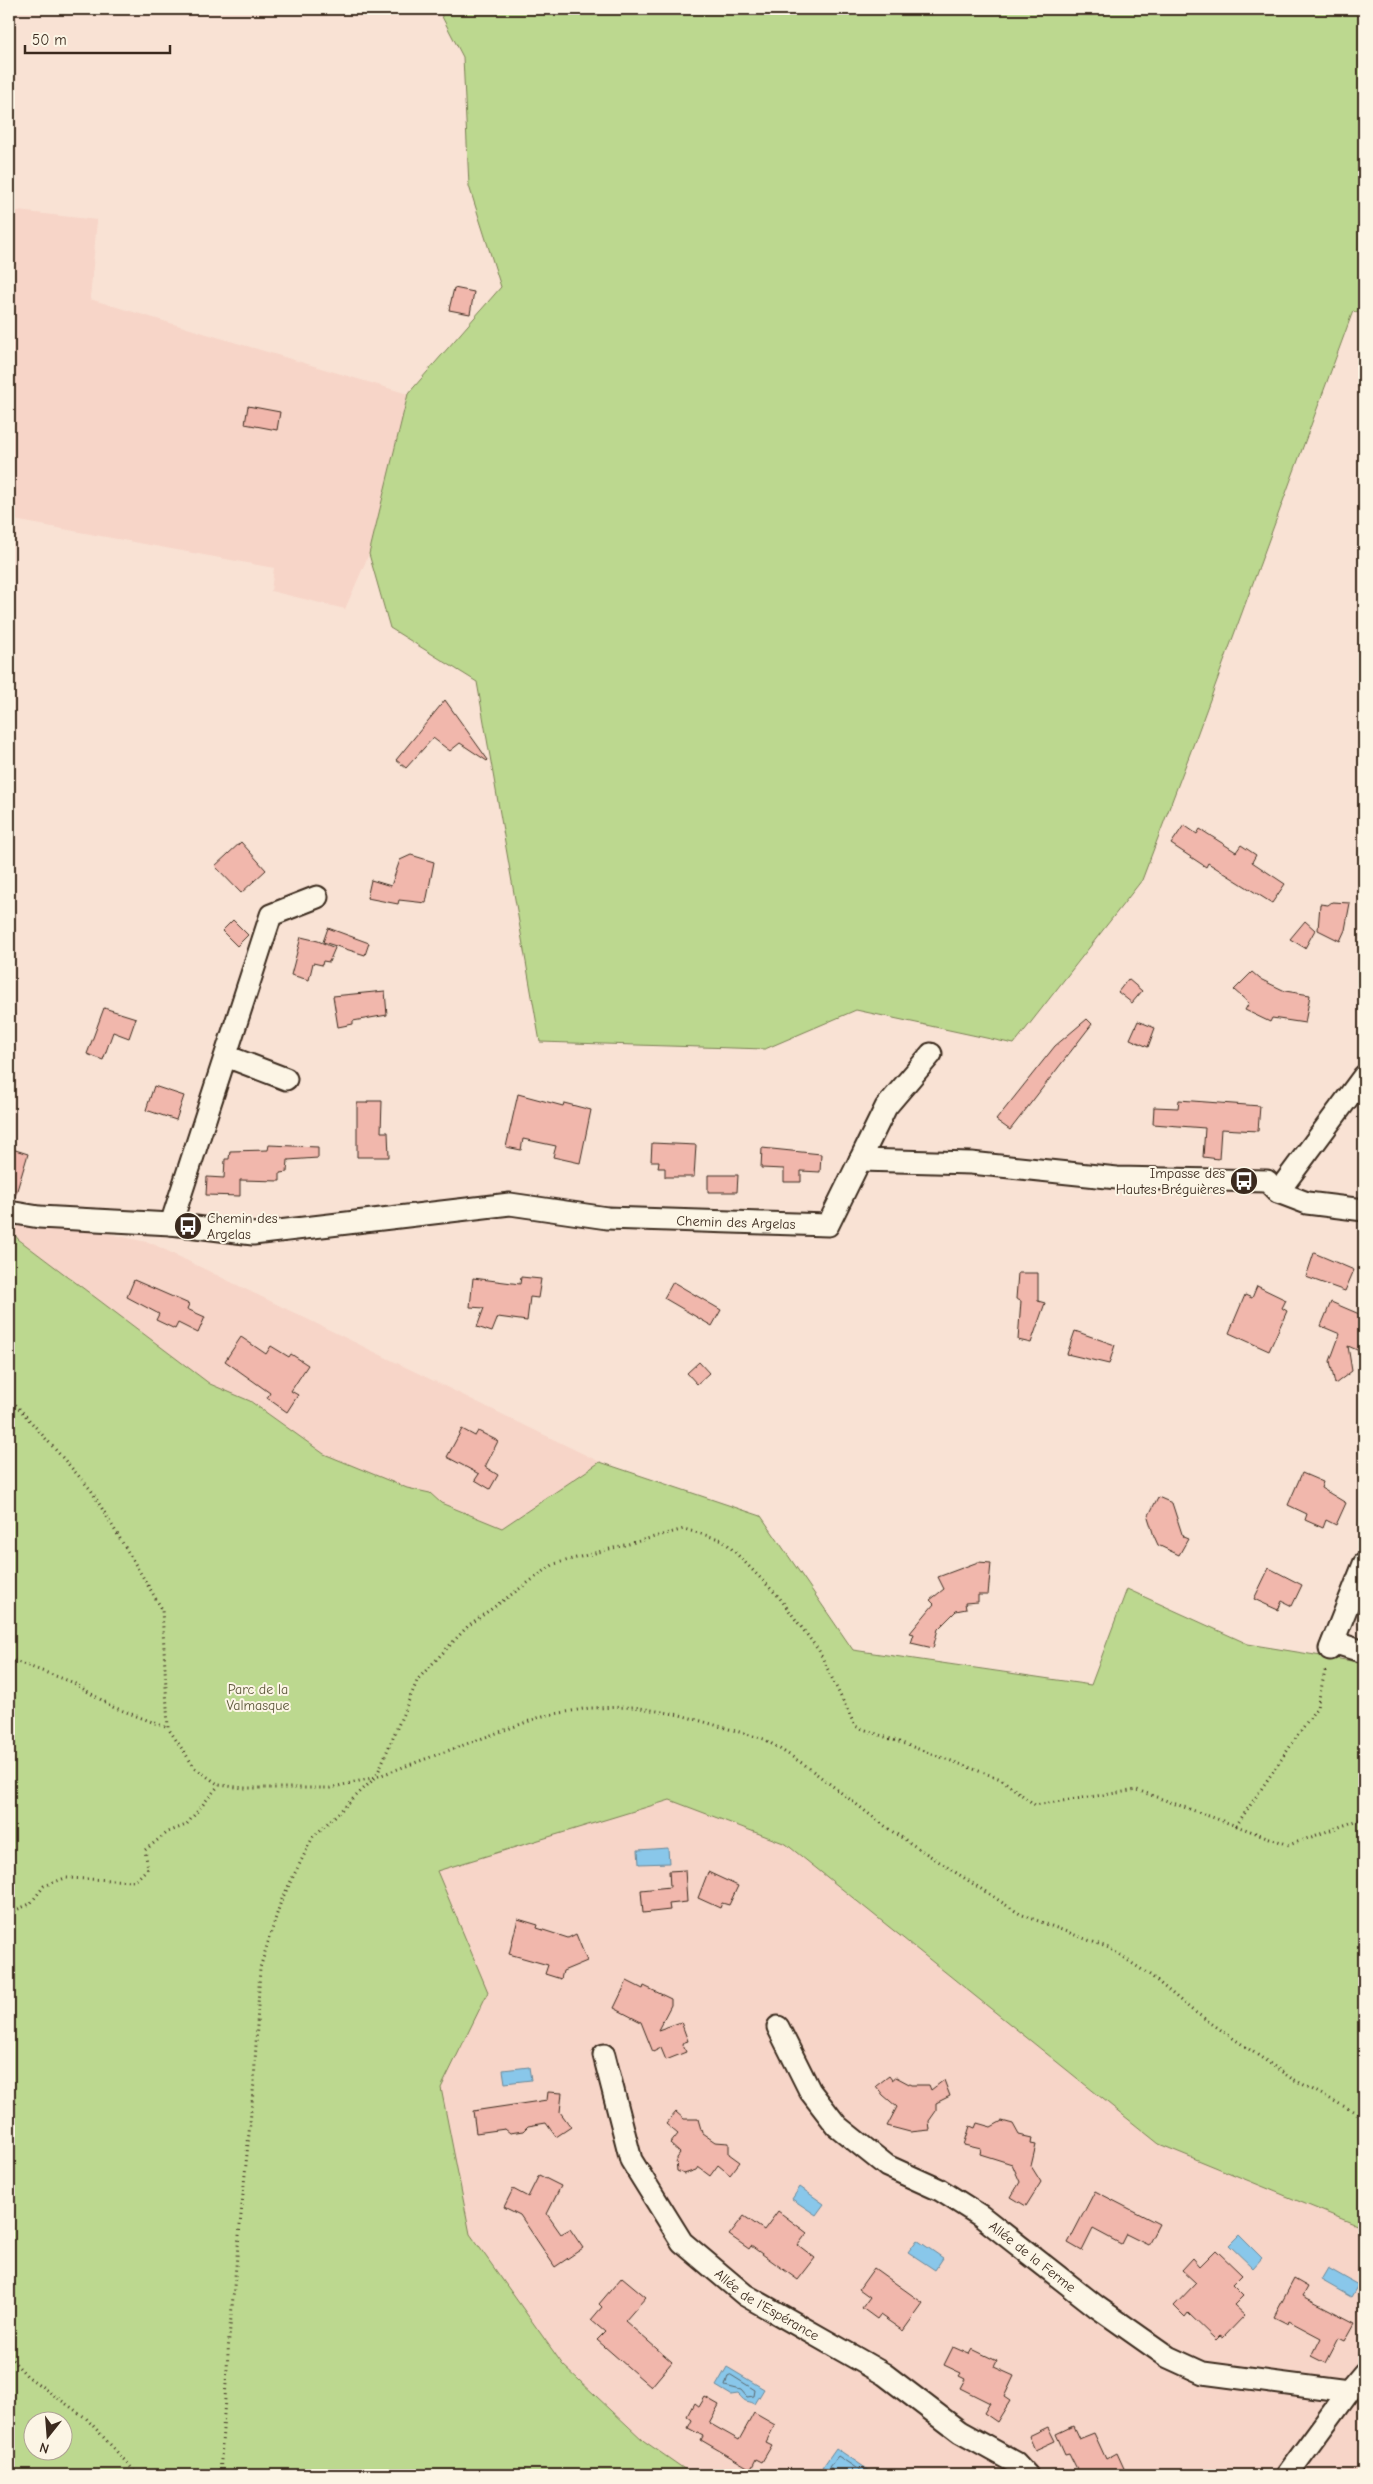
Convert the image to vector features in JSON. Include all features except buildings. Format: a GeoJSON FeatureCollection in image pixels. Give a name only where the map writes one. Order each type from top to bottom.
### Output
{"type":"FeatureCollection","features":[{"type":"Feature","properties":{"kind":"street"},"geometry":{"type":"LineString","coordinates":[[171,1224],[271,915],[317,897]]}},
{"type":"Feature","properties":{"kind":"street"},"geometry":{"type":"LineString","coordinates":[[931,1054],[886,1107],[860,1160],[971,1163],[1117,1178],[1267,1181],[1278,1192],[1308,1204],[1364,1210]]}},
{"type":"Feature","properties":{"kind":"street"},"geometry":{"type":"LineString","coordinates":[[226,1056],[286,1079]]}},
{"type":"Feature","properties":{"kind":"street"},"geometry":{"type":"LineString","coordinates":[[1278,1192],[1364,1076]]}},
{"type":"Feature","properties":{"kind":"street","name":"Chemin des Argelas"},"geometry":{"type":"LineString","coordinates":[[9,1212],[40,1217],[171,1224],[253,1234],[510,1204],[607,1218],[828,1225],[860,1160]]}},
{"type":"Feature","properties":{"kind":"street"},"geometry":{"type":"LineString","coordinates":[[1364,1564],[1331,1645],[1364,1652]]}},
{"type":"Feature","properties":{"kind":"street","name":"Allée de la Ferme"},"geometry":{"type":"LineString","coordinates":[[778,2027],[810,2091],[837,2126],[887,2166],[940,2190],[982,2216],[1097,2307],[1168,2357],[1203,2373],[1348,2392]]}},
{"type":"Feature","properties":{"kind":"street","name":"Allée de l'Espérance"},"geometry":{"type":"LineString","coordinates":[[604,2055],[631,2160],[682,2242],[744,2295],[884,2374],[960,2432],[1016,2463],[1027,2475]]}},
{"type":"Feature","properties":{"kind":"street"},"geometry":{"type":"LineString","coordinates":[[1286,2475],[1364,2373]]}},
{"type":"Feature","properties":{"kind":"path"},"geometry":{"type":"LineString","coordinates":[[9,1397],[91,1490],[162,1609],[168,1728],[195,1768],[218,1785],[244,1788],[330,1788],[376,1777],[543,1716],[589,1708],[634,1707],[680,1715],[764,1739],[805,1765],[890,1830],[1020,1914],[1109,1948],[1150,1975],[1192,2010],[1291,2078],[1364,2117]]}},
{"type":"Feature","properties":{"kind":"path"},"geometry":{"type":"LineString","coordinates":[[220,2475],[229,2338],[254,2082],[260,1968],[281,1900],[313,1837],[376,1777],[418,1679],[469,1625],[554,1564],[684,1529],[723,1540],[780,1597],[820,1651],[855,1726],[1000,1778],[1036,1805],[1137,1790],[1290,1845],[1364,1818]]}},
{"type":"Feature","properties":{"kind":"path"},"geometry":{"type":"LineString","coordinates":[[1236,1826],[1316,1707],[1331,1645]]}},
{"type":"Feature","properties":{"kind":"path"},"geometry":{"type":"LineString","coordinates":[[9,1659],[72,1682],[113,1707],[168,1728]]}},
{"type":"Feature","properties":{"kind":"path"},"geometry":{"type":"LineString","coordinates":[[9,1913],[30,1904],[44,1886],[64,1878],[134,1881],[148,1868],[145,1850],[168,1832],[186,1825],[218,1785]]}},
{"type":"Feature","properties":{"kind":"path"},"geometry":{"type":"LineString","coordinates":[[9,2356],[27,2376],[86,2418],[138,2475]]}},
{"type":"Feature","properties":{"kind":"shaded area"},"geometry":{"type":"Polygon","coordinates":[[[9,210],[97,220],[90,299],[408,394],[369,554],[345,609],[271,591],[274,568],[9,519],[9,210]]]}},
{"type":"Feature","properties":{"kind":"shaded area","name":"Parc de la Valmasque"},"geometry":{"type":"Polygon","coordinates":[[[9,1212],[151,1243],[600,1462],[761,1516],[853,1650],[1091,1685],[1127,1589],[1248,1644],[1364,1663],[1364,2475],[9,2475],[9,1212]]]}},
{"type":"Feature","properties":{"kind":"green space"},"geometry":{"type":"Polygon","coordinates":[[[438,9],[1364,9],[1364,315],[1353,311],[1142,880],[1014,1044],[856,1010],[765,1049],[540,1042],[477,682],[390,628],[369,554],[408,394],[501,287],[469,186],[463,57],[438,9]]]}},
{"type":"Feature","properties":{"kind":"green space","name":"Parc de la Valmasque"},"geometry":{"type":"Polygon","coordinates":[[[9,1233],[15,1235],[210,1384],[250,1401],[324,1454],[407,1488],[430,1493],[441,1503],[502,1528],[600,1462],[761,1516],[853,1650],[1091,1685],[1127,1589],[1248,1644],[1364,1663],[1364,2228],[1159,2144],[786,1844],[670,1800],[437,1871],[488,1992],[441,2088],[470,2234],[563,2365],[644,2441],[693,2475],[9,2475],[9,1233]]]}},
{"type":"Feature","properties":{"kind":"water"},"geometry":{"type":"Polygon","coordinates":[[[668,1848],[669,1863],[639,1864],[638,1850],[668,1848]]]}},
{"type":"Feature","properties":{"kind":"water"},"geometry":{"type":"Polygon","coordinates":[[[529,2067],[531,2080],[505,2083],[503,2070],[529,2067]]]}},
{"type":"Feature","properties":{"kind":"water"},"geometry":{"type":"Polygon","coordinates":[[[800,2187],[824,2204],[816,2215],[792,2199],[800,2187]]]}},
{"type":"Feature","properties":{"kind":"water"},"geometry":{"type":"Polygon","coordinates":[[[1239,2235],[1262,2258],[1253,2268],[1229,2245],[1239,2235]]]}},
{"type":"Feature","properties":{"kind":"water"},"geometry":{"type":"Polygon","coordinates":[[[917,2240],[943,2258],[935,2270],[908,2252],[917,2240]]]}},
{"type":"Feature","properties":{"kind":"water"},"geometry":{"type":"Polygon","coordinates":[[[1328,2268],[1358,2285],[1351,2297],[1321,2280],[1328,2268]]]}},
{"type":"Feature","properties":{"kind":"water"},"geometry":{"type":"Polygon","coordinates":[[[727,2367],[764,2389],[755,2404],[745,2401],[738,2394],[731,2395],[716,2386],[727,2367]]]}},
{"type":"Feature","properties":{"kind":"water"},"geometry":{"type":"Polygon","coordinates":[[[836,2448],[870,2471],[867,2475],[833,2475],[822,2468],[836,2448]]]}},
{"type":"Feature","properties":{"kind":"place","name":"Impasse des Hautes Bréguières"},"geometry":{"type":"Point","coordinates":[1244,1181]}},
{"type":"Feature","properties":{"kind":"place","name":"Chemin des Argelas"},"geometry":{"type":"Point","coordinates":[188,1226]}}]}
